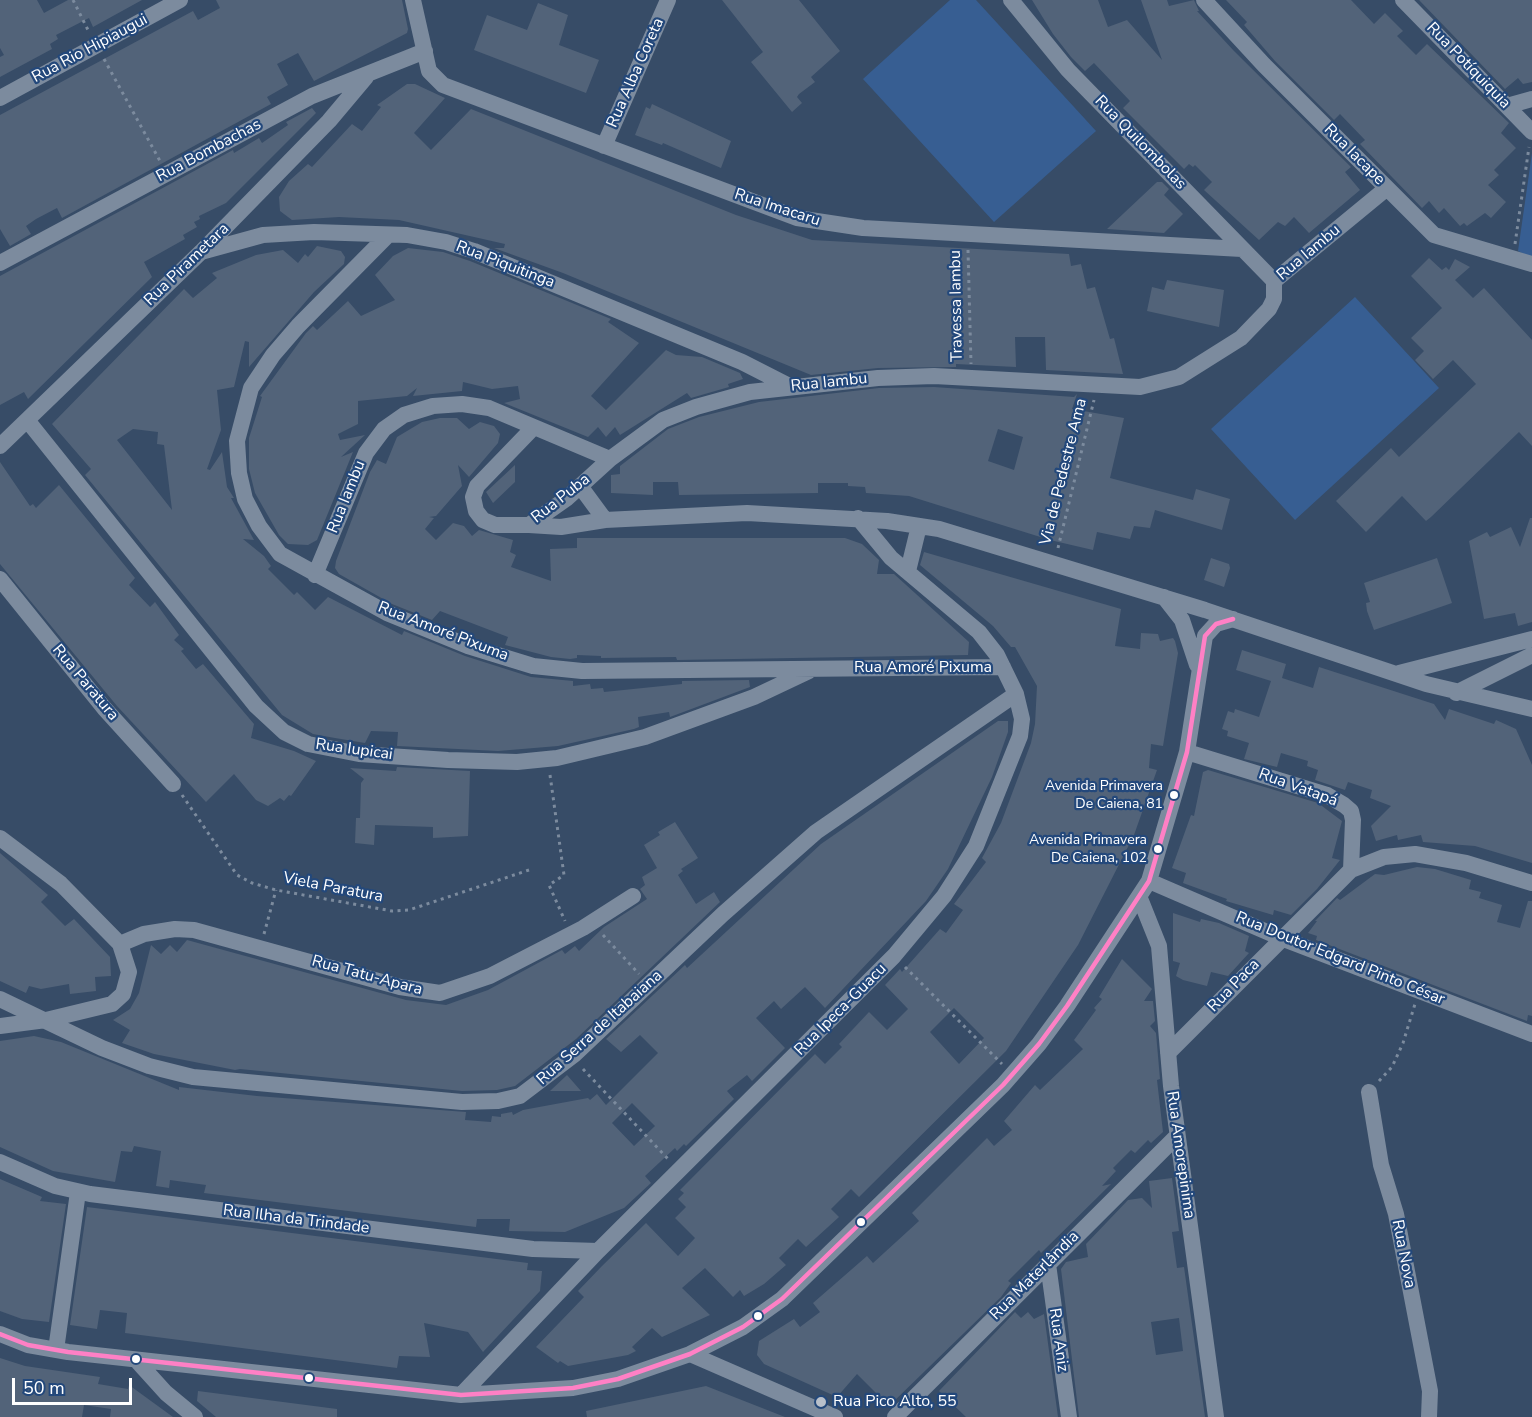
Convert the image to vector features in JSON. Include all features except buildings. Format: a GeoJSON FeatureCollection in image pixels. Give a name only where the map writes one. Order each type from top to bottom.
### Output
{"type":"FeatureCollection","features":[{"type":"Feature","properties":{"kind":"street","name":"Rua Rio Hipiaugui"},"geometry":{"type":"LineString","coordinates":[[0,98],[180,0]]}},
{"type":"Feature","properties":{"kind":"street","name":"Rua Imacaru"},"geometry":{"type":"LineString","coordinates":[[413,0],[429,71],[433,79],[443,85],[797,218],[862,228],[1242,249]]}},
{"type":"Feature","properties":{"kind":"street","name":"Rua Alba Coreta"},"geometry":{"type":"LineString","coordinates":[[604,146],[668,0]]}},
{"type":"Feature","properties":{"kind":"street","name":"Rua Quilombolas"},"geometry":{"type":"LineString","coordinates":[[1011,0],[1068,70],[1274,281]]}},
{"type":"Feature","properties":{"kind":"street","name":"Rua Iacape"},"geometry":{"type":"LineString","coordinates":[[1204,0],[1264,65],[1434,235],[1532,264]]}},
{"type":"Feature","properties":{"kind":"street","name":"Rua Potíquiquia"},"geometry":{"type":"LineString","coordinates":[[1403,0],[1532,132]]}},
{"type":"Feature","properties":{"kind":"street","name":"Rua Bombachas"},"geometry":{"type":"LineString","coordinates":[[0,263],[312,96],[366,77],[424,51]]}},
{"type":"Feature","properties":{"kind":"street","name":"Rua Pirametara"},"geometry":{"type":"LineString","coordinates":[[0,446],[201,252],[329,121],[366,77]]}},
{"type":"Feature","properties":{"kind":"street"},"geometry":{"type":"LineString","coordinates":[[1507,106],[1532,99]]}},
{"type":"Feature","properties":{"kind":"street","name":"Rua Iambu"},"geometry":{"type":"LineString","coordinates":[[315,575],[366,453],[384,429],[404,415],[433,406],[462,404],[489,408],[610,459],[663,420],[696,407],[750,392],[878,378],[934,376],[1097,387],[1140,387],[1160,383],[1205,363],[1241,338],[1260,321],[1274,299],[1274,281],[1387,188]]}},
{"type":"Feature","properties":{"kind":"street","name":"Rua Piquitinga"},"geometry":{"type":"LineString","coordinates":[[201,252],[263,235],[314,232],[388,235],[446,242],[474,251],[742,362],[791,387]]}},
{"type":"Feature","properties":{"kind":"street","name":"Rua Amoré Pixuma"},"geometry":{"type":"LineString","coordinates":[[388,235],[273,355],[251,388],[237,441],[239,473],[245,499],[259,526],[280,554],[387,613],[468,646],[533,666],[582,671],[1003,667]]}},
{"type":"Feature","properties":{"kind":"street","name":"Rua Iupicai"},"geometry":{"type":"LineString","coordinates":[[27,420],[256,706],[284,732],[308,744],[359,754],[459,761],[517,762],[547,759],[645,737],[754,697],[815,668]]}},
{"type":"Feature","properties":{"kind":"street","name":"Rua Puba"},"geometry":{"type":"LineString","coordinates":[[533,428],[477,486],[473,497],[476,511],[483,520],[495,525],[529,525],[580,486],[610,459]]}},
{"type":"Feature","properties":{"kind":"street"},"geometry":{"type":"LineString","coordinates":[[580,486],[605,520]]}},
{"type":"Feature","properties":{"kind":"street"},"geometry":{"type":"LineString","coordinates":[[529,525],[561,527],[605,520],[747,513],[858,518],[919,526],[1055,563],[1456,693],[1532,709]]}},
{"type":"Feature","properties":{"kind":"street","name":"Rua Ipeca-Guacu"},"geometry":{"type":"LineString","coordinates":[[461,1395],[598,1251],[681,1172],[894,956],[944,896],[976,846],[1020,736],[1022,719],[1016,694],[1003,667],[979,633],[891,558],[858,518]]}},
{"type":"Feature","properties":{"kind":"street"},"geometry":{"type":"LineString","coordinates":[[908,571],[919,526]]}},
{"type":"Feature","properties":{"kind":"street","name":"Rua Paratura"},"geometry":{"type":"LineString","coordinates":[[0,579],[105,708],[173,784]]}},
{"type":"Feature","properties":{"kind":"street"},"geometry":{"type":"LineString","coordinates":[[1164,597],[1182,620],[1198,669]]}},
{"type":"Feature","properties":{"kind":"street"},"geometry":{"type":"LineString","coordinates":[[0,1334],[28,1345],[137,1361],[461,1395],[573,1388],[618,1378],[690,1354],[743,1328],[782,1299],[1012,1074],[1039,1044],[1067,1006],[1149,881],[1187,752],[1204,636],[1216,624],[1233,619]]}},
{"type":"Feature","properties":{"kind":"street"},"geometry":{"type":"LineString","coordinates":[[1398,673],[1532,639]]}},
{"type":"Feature","properties":{"kind":"street"},"geometry":{"type":"LineString","coordinates":[[1456,693],[1532,655]]}},
{"type":"Feature","properties":{"kind":"street","name":"Rua Serra de Itabaiana"},"geometry":{"type":"LineString","coordinates":[[0,999],[102,1048],[149,1066],[193,1077],[429,1100],[498,1101],[520,1096],[571,1057],[816,832],[1016,694]]}},
{"type":"Feature","properties":{"kind":"street","name":"Rua Vatapá"},"geometry":{"type":"LineString","coordinates":[[1187,752],[1327,795],[1344,805],[1351,811],[1353,820],[1351,870]]}},
{"type":"Feature","properties":{"kind":"street"},"geometry":{"type":"LineString","coordinates":[[0,838],[61,884],[120,944],[129,972],[123,994],[112,1004],[46,1020],[0,1026]]}},
{"type":"Feature","properties":{"kind":"street"},"geometry":{"type":"LineString","coordinates":[[1351,870],[1384,857],[1415,854],[1466,863],[1532,883]]}},
{"type":"Feature","properties":{"kind":"street","name":"Rua Paca"},"geometry":{"type":"LineString","coordinates":[[1168,1053],[1351,870]]}},
{"type":"Feature","properties":{"kind":"street","name":"Rua Doutor Edgard Pinto César"},"geometry":{"type":"LineString","coordinates":[[1149,881],[1281,938],[1532,1034]]}},
{"type":"Feature","properties":{"kind":"street","name":"Rua Tatu-Apara"},"geometry":{"type":"LineString","coordinates":[[120,944],[144,934],[175,929],[194,930],[400,987],[440,993],[490,976],[591,923],[633,896]]}},
{"type":"Feature","properties":{"kind":"street","name":"Rua Amorepinima"},"geometry":{"type":"LineString","coordinates":[[1139,896],[1159,946],[1177,1136],[1216,1417]]}},
{"type":"Feature","properties":{"kind":"street","name":"Rua Nova"},"geometry":{"type":"LineString","coordinates":[[1370,1092],[1381,1165],[1396,1214],[1430,1391],[1429,1417]]}},
{"type":"Feature","properties":{"kind":"street","name":"Rua Materlândia"},"geometry":{"type":"LineString","coordinates":[[895,1417],[1177,1136]]}},
{"type":"Feature","properties":{"kind":"street","name":"Rua Ilha da Trindade"},"geometry":{"type":"LineString","coordinates":[[0,1162],[55,1186],[78,1192],[533,1249],[598,1251]]}},
{"type":"Feature","properties":{"kind":"street"},"geometry":{"type":"LineString","coordinates":[[56,1350],[78,1192]]}},
{"type":"Feature","properties":{"kind":"street","name":"Rua Aniz"},"geometry":{"type":"LineString","coordinates":[[1048,1264],[1069,1417]]}},
{"type":"Feature","properties":{"kind":"street"},"geometry":{"type":"LineString","coordinates":[[690,1354],[835,1417]]}},
{"type":"Feature","properties":{"kind":"street"},"geometry":{"type":"LineString","coordinates":[[137,1361],[166,1393],[195,1417]]}},
{"type":"Feature","properties":{"kind":"path"},"geometry":{"type":"LineString","coordinates":[[73,0],[167,173]]}},
{"type":"Feature","properties":{"kind":"path"},"geometry":{"type":"LineString","coordinates":[[1513,258],[1528,149],[1532,141]]}},
{"type":"Feature","properties":{"kind":"path","name":"Travessa Iambu"},"geometry":{"type":"LineString","coordinates":[[968,234],[971,378]]}},
{"type":"Feature","properties":{"kind":"path","name":"Via de Pedestre Ama"},"geometry":{"type":"LineString","coordinates":[[1055,563],[1097,387]]}},
{"type":"Feature","properties":{"kind":"path"},"geometry":{"type":"LineString","coordinates":[[547,759],[564,875],[549,885],[571,934]]}},
{"type":"Feature","properties":{"kind":"path","name":"Viela Paratura"},"geometry":{"type":"LineString","coordinates":[[173,784],[237,875],[252,883],[276,890],[392,911],[409,910],[532,869]]}},
{"type":"Feature","properties":{"kind":"path"},"geometry":{"type":"LineString","coordinates":[[260,947],[276,890]]}},
{"type":"Feature","properties":{"kind":"path"},"geometry":{"type":"LineString","coordinates":[[591,923],[649,984]]}},
{"type":"Feature","properties":{"kind":"path"},"geometry":{"type":"LineString","coordinates":[[894,956],[1012,1074]]}},
{"type":"Feature","properties":{"kind":"path"},"geometry":{"type":"LineString","coordinates":[[1370,1092],[1392,1067],[1403,1043],[1419,991]]}},
{"type":"Feature","properties":{"kind":"path"},"geometry":{"type":"LineString","coordinates":[[571,1057],[681,1172]]}},
{"type":"Feature","properties":{"kind":"shaded area"},"geometry":{"type":"Polygon","coordinates":[[[950,0],[976,0],[1096,131],[994,222],[863,79],[950,0]]]}},
{"type":"Feature","properties":{"kind":"shaded area"},"geometry":{"type":"Polygon","coordinates":[[[1532,153],[1532,258],[1518,251],[1532,153]]]}},
{"type":"Feature","properties":{"kind":"shaded area"},"geometry":{"type":"Polygon","coordinates":[[[1355,297],[1439,388],[1295,520],[1211,429],[1355,297]]]}},
{"type":"Feature","properties":{"kind":"transit line"},"geometry":{"type":"LineString","coordinates":[[0,1334],[28,1345],[68,1352],[461,1395],[573,1388],[618,1379],[690,1354],[743,1327],[782,1299],[1003,1085],[1039,1044],[1067,1006],[1149,881],[1187,752],[1205,636],[1216,624],[1233,619]]}},
{"type":"Feature","properties":{"kind":"place","name":"Avenida Primavera De Caiena, 81"},"geometry":{"type":"Point","coordinates":[1174,795]}},
{"type":"Feature","properties":{"kind":"place","name":"Avenida Primavera De Caiena, 102"},"geometry":{"type":"Point","coordinates":[1158,849]}},
{"type":"Feature","properties":{"kind":"place","name":"Rua Pico Alto, 55"},"geometry":{"type":"Point","coordinates":[821,1402]}}]}
